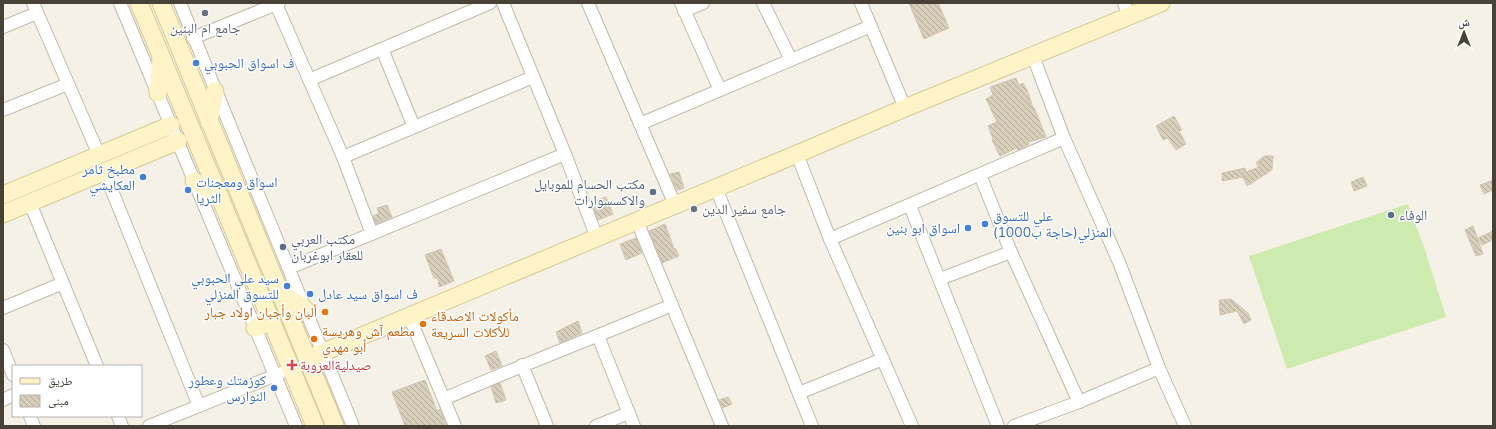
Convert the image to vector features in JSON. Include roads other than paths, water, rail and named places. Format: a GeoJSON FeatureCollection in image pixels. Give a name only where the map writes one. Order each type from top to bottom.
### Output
{"type":"FeatureCollection","features":[{"type":"Feature","properties":{"kind":"street"},"geometry":{"type":"LineString","coordinates":[[120,3],[296,426]]}},
{"type":"Feature","properties":{"kind":"street"},"geometry":{"type":"LineString","coordinates":[[139,3],[315,426]]}},
{"type":"Feature","properties":{"kind":"street"},"geometry":{"type":"LineString","coordinates":[[161,3],[280,292],[353,426]]}},
{"type":"Feature","properties":{"kind":"street"},"geometry":{"type":"LineString","coordinates":[[180,3],[193,38],[305,309],[315,356],[335,426]]}},
{"type":"Feature","properties":{"kind":"street"},"geometry":{"type":"LineString","coordinates":[[309,80],[490,3]]}},
{"type":"Feature","properties":{"kind":"street"},"geometry":{"type":"LineString","coordinates":[[503,3],[565,154],[597,238]]}},
{"type":"Feature","properties":{"kind":"street"},"geometry":{"type":"LineString","coordinates":[[588,3],[675,205]]}},
{"type":"Feature","properties":{"kind":"street"},"geometry":{"type":"LineString","coordinates":[[703,3],[682,7],[720,90]]}},
{"type":"Feature","properties":{"kind":"street"},"geometry":{"type":"LineString","coordinates":[[763,3],[791,60]]}},
{"type":"Feature","properties":{"kind":"street"},"geometry":{"type":"LineString","coordinates":[[861,3],[905,108]]}},
{"type":"Feature","properties":{"kind":"street"},"geometry":{"type":"LineString","coordinates":[[315,356],[905,108],[1033,56],[1127,9],[1161,3]]}},
{"type":"Feature","properties":{"kind":"street"},"geometry":{"type":"LineString","coordinates":[[193,38],[277,4],[343,157],[372,234]]}},
{"type":"Feature","properties":{"kind":"street"},"geometry":{"type":"LineString","coordinates":[[3,27],[35,8],[99,155]]}},
{"type":"Feature","properties":{"kind":"street"},"geometry":{"type":"LineString","coordinates":[[640,124],[871,26]]}},
{"type":"Feature","properties":{"kind":"street"},"geometry":{"type":"LineString","coordinates":[[382,49],[414,127]]}},
{"type":"Feature","properties":{"kind":"street"},"geometry":{"type":"LineString","coordinates":[[158,93],[161,56]]}},
{"type":"Feature","properties":{"kind":"street"},"geometry":{"type":"LineString","coordinates":[[1033,56],[1064,138],[1118,262],[1159,368],[1185,426]]}},
{"type":"Feature","properties":{"kind":"street"},"geometry":{"type":"LineString","coordinates":[[343,157],[533,77]]}},
{"type":"Feature","properties":{"kind":"street"},"geometry":{"type":"LineString","coordinates":[[3,110],[68,84]]}},
{"type":"Feature","properties":{"kind":"street"},"geometry":{"type":"LineString","coordinates":[[209,122],[215,91]]}},
{"type":"Feature","properties":{"kind":"street"},"geometry":{"type":"LineString","coordinates":[[3,195],[99,155],[174,133]]}},
{"type":"Feature","properties":{"kind":"street"},"geometry":{"type":"LineString","coordinates":[[3,214],[104,171],[174,133]]}},
{"type":"Feature","properties":{"kind":"street"},"geometry":{"type":"LineString","coordinates":[[830,239],[910,206],[1064,138]]}},
{"type":"Feature","properties":{"kind":"street"},"geometry":{"type":"LineString","coordinates":[[289,268],[565,154]]}},
{"type":"Feature","properties":{"kind":"street"},"geometry":{"type":"LineString","coordinates":[[797,154],[830,239],[912,426]]}},
{"type":"Feature","properties":{"kind":"street"},"geometry":{"type":"LineString","coordinates":[[104,171],[198,406]]}},
{"type":"Feature","properties":{"kind":"street"},"geometry":{"type":"LineString","coordinates":[[980,175],[1011,252],[1079,402]]}},
{"type":"Feature","properties":{"kind":"street"},"geometry":{"type":"LineString","coordinates":[[194,181],[220,196]]}},
{"type":"Feature","properties":{"kind":"street"},"geometry":{"type":"LineString","coordinates":[[716,188],[812,426]]}},
{"type":"Feature","properties":{"kind":"street"},"geometry":{"type":"LineString","coordinates":[[30,202],[97,365]]}},
{"type":"Feature","properties":{"kind":"street"},"geometry":{"type":"LineString","coordinates":[[910,206],[998,426]]}},
{"type":"Feature","properties":{"kind":"street"},"geometry":{"type":"LineString","coordinates":[[637,221],[722,426]]}},
{"type":"Feature","properties":{"kind":"street"},"geometry":{"type":"LineString","coordinates":[[940,280],[1011,252]]}},
{"type":"Feature","properties":{"kind":"street"},"geometry":{"type":"LineString","coordinates":[[3,308],[63,283]]}},
{"type":"Feature","properties":{"kind":"street"},"geometry":{"type":"LineString","coordinates":[[280,292],[305,309]]}},
{"type":"Feature","properties":{"kind":"street"},"geometry":{"type":"LineString","coordinates":[[444,399],[522,365],[598,336],[672,305]]}},
{"type":"Feature","properties":{"kind":"street"},"geometry":{"type":"LineString","coordinates":[[409,316],[455,426]]}},
{"type":"Feature","properties":{"kind":"street"},"geometry":{"type":"LineString","coordinates":[[255,328],[272,322]]}},
{"type":"Feature","properties":{"kind":"street"},"geometry":{"type":"LineString","coordinates":[[598,336],[634,426]]}},
{"type":"Feature","properties":{"kind":"street"},"geometry":{"type":"LineString","coordinates":[[3,350],[12,372]]}},
{"type":"Feature","properties":{"kind":"street"},"geometry":{"type":"LineString","coordinates":[[798,393],[883,359]]}},
{"type":"Feature","properties":{"kind":"street"},"geometry":{"type":"LineString","coordinates":[[522,365],[547,426]]}},
{"type":"Feature","properties":{"kind":"street"},"geometry":{"type":"LineString","coordinates":[[1014,426],[1079,402],[1159,368]]}},
{"type":"Feature","properties":{"kind":"street"},"geometry":{"type":"LineString","coordinates":[[149,426],[291,369]]}},
{"type":"Feature","properties":{"kind":"street"},"geometry":{"type":"LineString","coordinates":[[3,400],[12,396]]}},
{"type":"Feature","properties":{"kind":"street"},"geometry":{"type":"LineString","coordinates":[[596,426],[629,413]]}},
{"type":"Feature","properties":{"kind":"place","name":"جامع ام البنين"},"geometry":{"type":"Point","coordinates":[205,13]}},
{"type":"Feature","properties":{"kind":"place","name":"ف اسواق الحبوبي"},"geometry":{"type":"Point","coordinates":[196,63]}},
{"type":"Feature","properties":{"kind":"place","name":"مطبخ ثامر العكايشي"},"geometry":{"type":"Point","coordinates":[143,177]}},
{"type":"Feature","properties":{"kind":"place","name":"اسواق ومعجنات الثريا"},"geometry":{"type":"Point","coordinates":[188,190]}},
{"type":"Feature","properties":{"kind":"place","name":"مكتب الحسام للموبايل والاكسسوارات"},"geometry":{"type":"Point","coordinates":[653,192]}},
{"type":"Feature","properties":{"kind":"place","name":"جامع سفير الدين"},"geometry":{"type":"Point","coordinates":[694,209]}},
{"type":"Feature","properties":{"kind":"place","name":"الوفاء"},"geometry":{"type":"Point","coordinates":[1391,215]}},
{"type":"Feature","properties":{"kind":"place","name":"علي للتسوق المنزلي(حاجة ب1000)"},"geometry":{"type":"Point","coordinates":[985,224]}},
{"type":"Feature","properties":{"kind":"place","name":"اسواق ابو بنين"},"geometry":{"type":"Point","coordinates":[968,228]}},
{"type":"Feature","properties":{"kind":"place","name":"مكتب العربي للعقار ابوغربان"},"geometry":{"type":"Point","coordinates":[283,247]}},
{"type":"Feature","properties":{"kind":"place","name":"سيد علي الحبوبي للتسوق المنزلي"},"geometry":{"type":"Point","coordinates":[287,286]}},
{"type":"Feature","properties":{"kind":"place","name":"ف اسواق سيد عادل"},"geometry":{"type":"Point","coordinates":[310,294]}},
{"type":"Feature","properties":{"kind":"place","name":"ألبان وأجبان اولاد جبار"},"geometry":{"type":"Point","coordinates":[325,312]}},
{"type":"Feature","properties":{"kind":"place","name":"مأكولات الاصدقاء للأكلات السريعة"},"geometry":{"type":"Point","coordinates":[423,324]}},
{"type":"Feature","properties":{"kind":"place","name":"مطعم آش وهريسة أبو مهدي"},"geometry":{"type":"Point","coordinates":[314,339]}},
{"type":"Feature","properties":{"kind":"place","name":"صيدليةالعروبة"},"geometry":{"type":"Point","coordinates":[292,365]}},
{"type":"Feature","properties":{"kind":"place","name":"كوزمتك وعطور النوارس"},"geometry":{"type":"Point","coordinates":[274,388]}}]}
